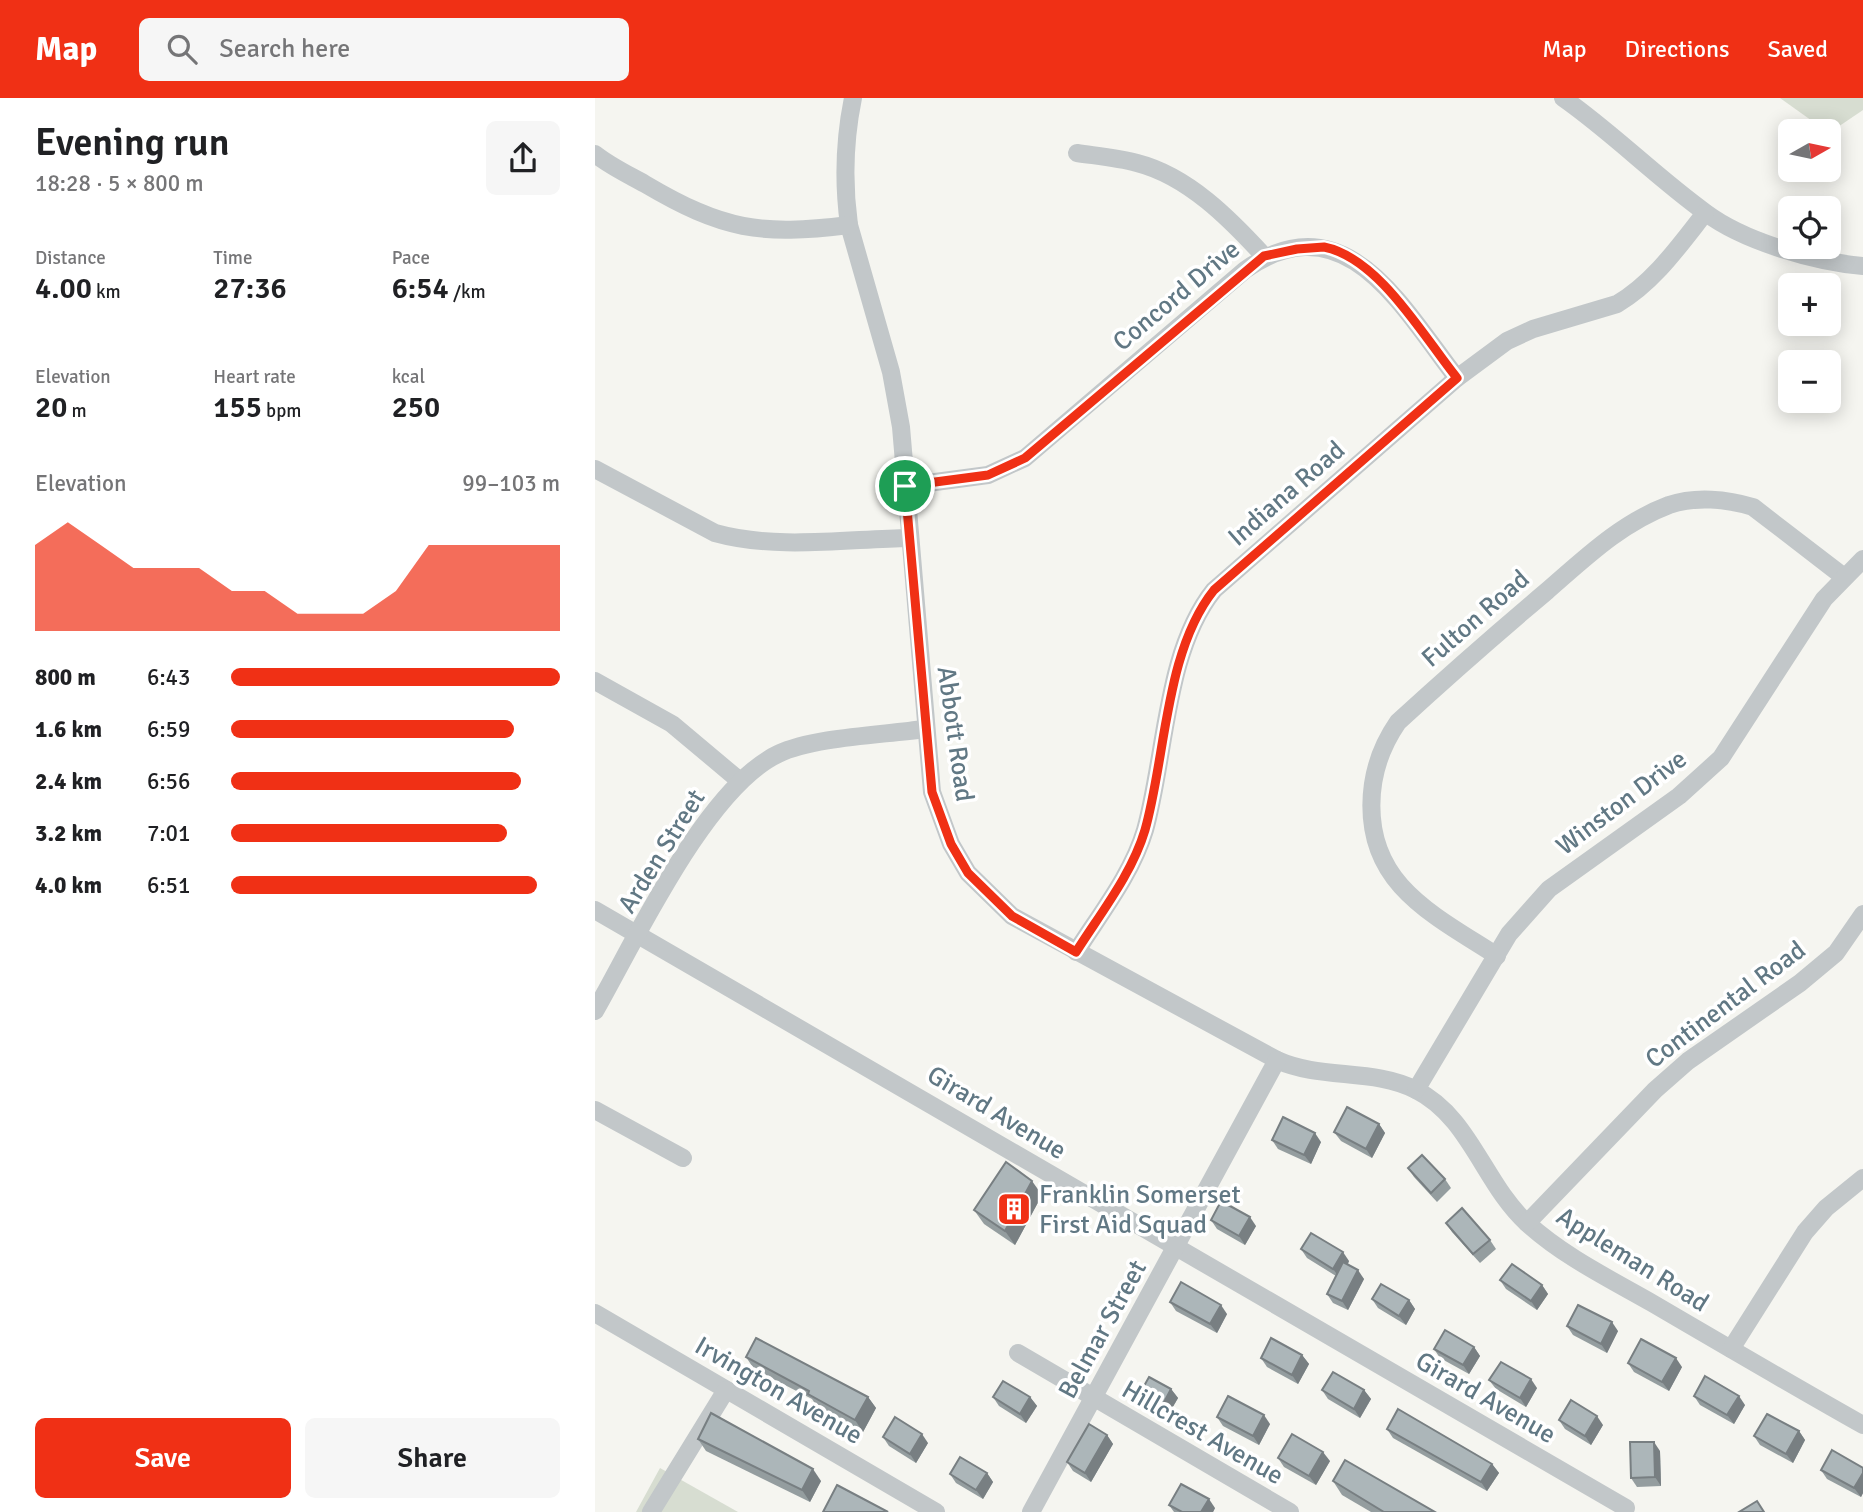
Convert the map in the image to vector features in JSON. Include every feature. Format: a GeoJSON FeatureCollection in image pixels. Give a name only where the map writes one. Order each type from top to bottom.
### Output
{"type":"FeatureCollection","features":[{"type":"Feature","properties":{"kind":"street","name":"Abbott Road"},"geometry":{"type":"LineString","coordinates":[[853,98],[844,154],[849,225],[891,372],[901,427],[924,729],[932,792],[951,844],[968,873],[1012,916],[1277,1060],[1292,1067],[1339,1076],[1385,1078],[1416,1090]]}},
{"type":"Feature","properties":{"kind":"street"},"geometry":{"type":"LineString","coordinates":[[1563,98],[1705,213],[1795,255],[1832,264],[1863,266]]}},
{"type":"Feature","properties":{"kind":"street"},"geometry":{"type":"LineString","coordinates":[[595,153],[679,204],[737,227],[765,231],[799,231],[849,225]]}},
{"type":"Feature","properties":{"kind":"street"},"geometry":{"type":"LineString","coordinates":[[1077,153],[1138,163],[1167,175],[1211,204],[1264,256]]}},
{"type":"Feature","properties":{"kind":"street","name":"Indiana Road"},"geometry":{"type":"LineString","coordinates":[[1076,952],[1122,879],[1144,834],[1190,626],[1199,608],[1214,590],[1457,378],[1507,341],[1533,329],[1617,304],[1630,296],[1651,279],[1705,213]]}},
{"type":"Feature","properties":{"kind":"street","name":"Concord Drive"},"geometry":{"type":"LineString","coordinates":[[905,486],[988,475],[1025,458],[1264,256],[1297,249],[1324,247],[1336,250],[1365,267],[1383,285],[1457,378]]}},
{"type":"Feature","properties":{"kind":"street"},"geometry":{"type":"LineString","coordinates":[[595,469],[715,533],[732,538],[775,541],[909,538]]}},
{"type":"Feature","properties":{"kind":"street","name":"Fulton Road"},"geometry":{"type":"LineString","coordinates":[[1497,956],[1426,908],[1401,886],[1383,859],[1370,815],[1373,780],[1386,739],[1398,722],[1629,523],[1671,505],[1702,499],[1735,501],[1753,507],[1844,577]]}},
{"type":"Feature","properties":{"kind":"street","name":"Winston Drive"},"geometry":{"type":"LineString","coordinates":[[1416,1090],[1509,934],[1549,889],[1679,796],[1721,758],[1824,599],[1863,559]]}},
{"type":"Feature","properties":{"kind":"street"},"geometry":{"type":"LineString","coordinates":[[595,681],[672,724],[740,781]]}},
{"type":"Feature","properties":{"kind":"street","name":"Arden Street"},"geometry":{"type":"LineString","coordinates":[[595,1011],[679,862],[740,781],[776,754],[802,746],[924,729]]}},
{"type":"Feature","properties":{"kind":"street","name":"Girard Avenue"},"geometry":{"type":"LineString","coordinates":[[595,910],[940,1107],[1093,1202],[1626,1508]]}},
{"type":"Feature","properties":{"kind":"street","name":"Continental Road"},"geometry":{"type":"LineString","coordinates":[[1527,1223],[1655,1090],[1688,1061],[1836,953],[1863,914]]}},
{"type":"Feature","properties":{"kind":"street","name":"Belmar Street"},"geometry":{"type":"LineString","coordinates":[[1031,1512],[1277,1060]]}},
{"type":"Feature","properties":{"kind":"street","name":"Appleman Road"},"geometry":{"type":"LineString","coordinates":[[1416,1090],[1451,1116],[1527,1223],[1578,1260],[1863,1425]]}},
{"type":"Feature","properties":{"kind":"street"},"geometry":{"type":"LineString","coordinates":[[595,1110],[683,1158]]}},
{"type":"Feature","properties":{"kind":"street"},"geometry":{"type":"LineString","coordinates":[[1731,1349],[1805,1232],[1826,1208],[1863,1178]]}},
{"type":"Feature","properties":{"kind":"street","name":"Irvington Avenue"},"geometry":{"type":"LineString","coordinates":[[595,1313],[936,1512]]}},
{"type":"Feature","properties":{"kind":"street","name":"Hillcrest Avenue"},"geometry":{"type":"LineString","coordinates":[[1018,1353],[1094,1400],[1290,1512]]}},
{"type":"Feature","properties":{"kind":"street"},"geometry":{"type":"LineString","coordinates":[[651,1512],[726,1390]]}},
{"type":"Feature","properties":{"kind":"shaded area"},"geometry":{"type":"Polygon","coordinates":[[[1780,98],[1863,98],[1863,110],[1841,125],[1841,119],[1809,119],[1780,98]]]}},
{"type":"Feature","properties":{"kind":"shaded area"},"geometry":{"type":"Polygon","coordinates":[[[660,1468],[738,1512],[636,1512],[660,1468]]]}},
{"type":"Feature","properties":{"kind":"building"},"geometry":{"type":"Polygon","coordinates":[[[1347,1107],[1379,1124],[1366,1149],[1334,1132],[1347,1107]]]}},
{"type":"Feature","properties":{"kind":"building"},"geometry":{"type":"Polygon","coordinates":[[[1283,1117],[1315,1133],[1304,1155],[1272,1140],[1283,1117]]]}},
{"type":"Feature","properties":{"kind":"building"},"geometry":{"type":"Polygon","coordinates":[[[1422,1155],[1445,1179],[1431,1193],[1408,1168],[1422,1155]]]}},
{"type":"Feature","properties":{"kind":"building"},"geometry":{"type":"Polygon","coordinates":[[[1006,1162],[1032,1181],[1005,1231],[974,1210],[1006,1162]]]}},
{"type":"Feature","properties":{"kind":"building"},"geometry":{"type":"Polygon","coordinates":[[[1221,1201],[1250,1217],[1239,1236],[1211,1220],[1221,1201]]]}},
{"type":"Feature","properties":{"kind":"building"},"geometry":{"type":"Polygon","coordinates":[[[1462,1208],[1490,1240],[1473,1254],[1446,1223],[1462,1208]]]}},
{"type":"Feature","properties":{"kind":"building"},"geometry":{"type":"Polygon","coordinates":[[[1311,1233],[1343,1252],[1333,1269],[1301,1249],[1311,1233]]]}},
{"type":"Feature","properties":{"kind":"building"},"geometry":{"type":"Polygon","coordinates":[[[1343,1262],[1358,1270],[1342,1301],[1327,1294],[1343,1262]]]}},
{"type":"Feature","properties":{"kind":"building"},"geometry":{"type":"Polygon","coordinates":[[[1512,1264],[1542,1285],[1531,1301],[1500,1280],[1512,1264]]]}},
{"type":"Feature","properties":{"kind":"building"},"geometry":{"type":"Polygon","coordinates":[[[1181,1282],[1221,1305],[1210,1324],[1170,1302],[1181,1282]]]}},
{"type":"Feature","properties":{"kind":"building"},"geometry":{"type":"Polygon","coordinates":[[[1381,1284],[1409,1300],[1399,1316],[1372,1299],[1381,1284]]]}},
{"type":"Feature","properties":{"kind":"building"},"geometry":{"type":"Polygon","coordinates":[[[1578,1305],[1612,1322],[1601,1344],[1567,1326],[1578,1305]]]}},
{"type":"Feature","properties":{"kind":"building"},"geometry":{"type":"Polygon","coordinates":[[[1445,1330],[1474,1347],[1463,1365],[1434,1349],[1445,1330]]]}},
{"type":"Feature","properties":{"kind":"building"},"geometry":{"type":"Polygon","coordinates":[[[756,1338],[868,1397],[855,1420],[746,1357],[756,1338]]]}},
{"type":"Feature","properties":{"kind":"building"},"geometry":{"type":"Polygon","coordinates":[[[1271,1338],[1302,1355],[1292,1375],[1261,1358],[1271,1338]]]}},
{"type":"Feature","properties":{"kind":"building"},"geometry":{"type":"Polygon","coordinates":[[[1641,1339],[1676,1358],[1662,1382],[1628,1363],[1641,1339]]]}},
{"type":"Feature","properties":{"kind":"building"},"geometry":{"type":"Polygon","coordinates":[[[1501,1362],[1531,1379],[1520,1398],[1489,1380],[1501,1362]]]}},
{"type":"Feature","properties":{"kind":"building"},"geometry":{"type":"Polygon","coordinates":[[[1333,1372],[1364,1390],[1354,1409],[1322,1390],[1333,1372]]]}},
{"type":"Feature","properties":{"kind":"building"},"geometry":{"type":"Polygon","coordinates":[[[1705,1376],[1739,1396],[1727,1415],[1694,1396],[1705,1376]]]}},
{"type":"Feature","properties":{"kind":"building"},"geometry":{"type":"Polygon","coordinates":[[[1149,1377],[1171,1389],[1161,1408],[1139,1395],[1149,1377]]]}},
{"type":"Feature","properties":{"kind":"building"},"geometry":{"type":"Polygon","coordinates":[[[1003,1381],[1030,1397],[1020,1414],[993,1397],[1003,1381]]]}},
{"type":"Feature","properties":{"kind":"building"},"geometry":{"type":"Polygon","coordinates":[[[1228,1396],[1264,1415],[1253,1436],[1217,1417],[1228,1396]]]}},
{"type":"Feature","properties":{"kind":"building"},"geometry":{"type":"Polygon","coordinates":[[[1571,1400],[1597,1416],[1585,1436],[1559,1420],[1571,1400]]]}},
{"type":"Feature","properties":{"kind":"building"},"geometry":{"type":"Polygon","coordinates":[[[1398,1409],[1492,1464],[1481,1482],[1387,1429],[1398,1409]]]}},
{"type":"Feature","properties":{"kind":"building"},"geometry":{"type":"Polygon","coordinates":[[[711,1413],[813,1469],[802,1490],[698,1439],[711,1413]]]}},
{"type":"Feature","properties":{"kind":"building"},"geometry":{"type":"Polygon","coordinates":[[[1767,1414],[1799,1431],[1786,1454],[1754,1436],[1767,1414]]]}},
{"type":"Feature","properties":{"kind":"building"},"geometry":{"type":"Polygon","coordinates":[[[895,1417],[922,1434],[910,1454],[883,1437],[895,1417]]]}},
{"type":"Feature","properties":{"kind":"building"},"geometry":{"type":"Polygon","coordinates":[[[1089,1424],[1107,1435],[1085,1473],[1067,1462],[1089,1424]]]}},
{"type":"Feature","properties":{"kind":"building"},"geometry":{"type":"Polygon","coordinates":[[[1292,1434],[1323,1452],[1309,1476],[1278,1458],[1292,1434]]]}},
{"type":"Feature","properties":{"kind":"building"},"geometry":{"type":"Polygon","coordinates":[[[1630,1442],[1654,1442],[1655,1477],[1631,1478],[1630,1442]]]}},
{"type":"Feature","properties":{"kind":"building"},"geometry":{"type":"Polygon","coordinates":[[[1832,1450],[1863,1468],[1854,1488],[1821,1470],[1832,1450]]]}},
{"type":"Feature","properties":{"kind":"building"},"geometry":{"type":"Polygon","coordinates":[[[960,1457],[987,1473],[976,1490],[950,1474],[960,1457]]]}},
{"type":"Feature","properties":{"kind":"building"},"geometry":{"type":"Polygon","coordinates":[[[1345,1460],[1435,1512],[1384,1512],[1333,1481],[1345,1460]]]}},
{"type":"Feature","properties":{"kind":"building"},"geometry":{"type":"Polygon","coordinates":[[[1181,1484],[1209,1499],[1201,1512],[1182,1512],[1169,1505],[1181,1484]]]}},
{"type":"Feature","properties":{"kind":"building"},"geometry":{"type":"Polygon","coordinates":[[[837,1485],[888,1512],[823,1512],[837,1485]]]}},
{"type":"Feature","properties":{"kind":"building"},"geometry":{"type":"Polygon","coordinates":[[[1757,1501],[1764,1512],[1739,1512],[1757,1501]]]}},
{"type":"Feature","properties":{"kind":"place","name":"Franklin Somerset First Aid Squad"},"geometry":{"type":"Point","coordinates":[1014,1209]}},
{"type":"Feature","properties":{"kind":"route"},"geometry":{"type":"LineString","coordinates":[[1324,247],[1336,250],[1365,267],[1383,285],[1457,378],[1214,590],[1199,608],[1190,626],[1174,690],[1144,834],[1122,879],[1076,952],[1012,916],[968,873],[951,844],[932,792],[924,729],[905,486],[988,475],[1025,458],[1245,270],[1264,256],[1297,249],[1324,247]]}}]}
